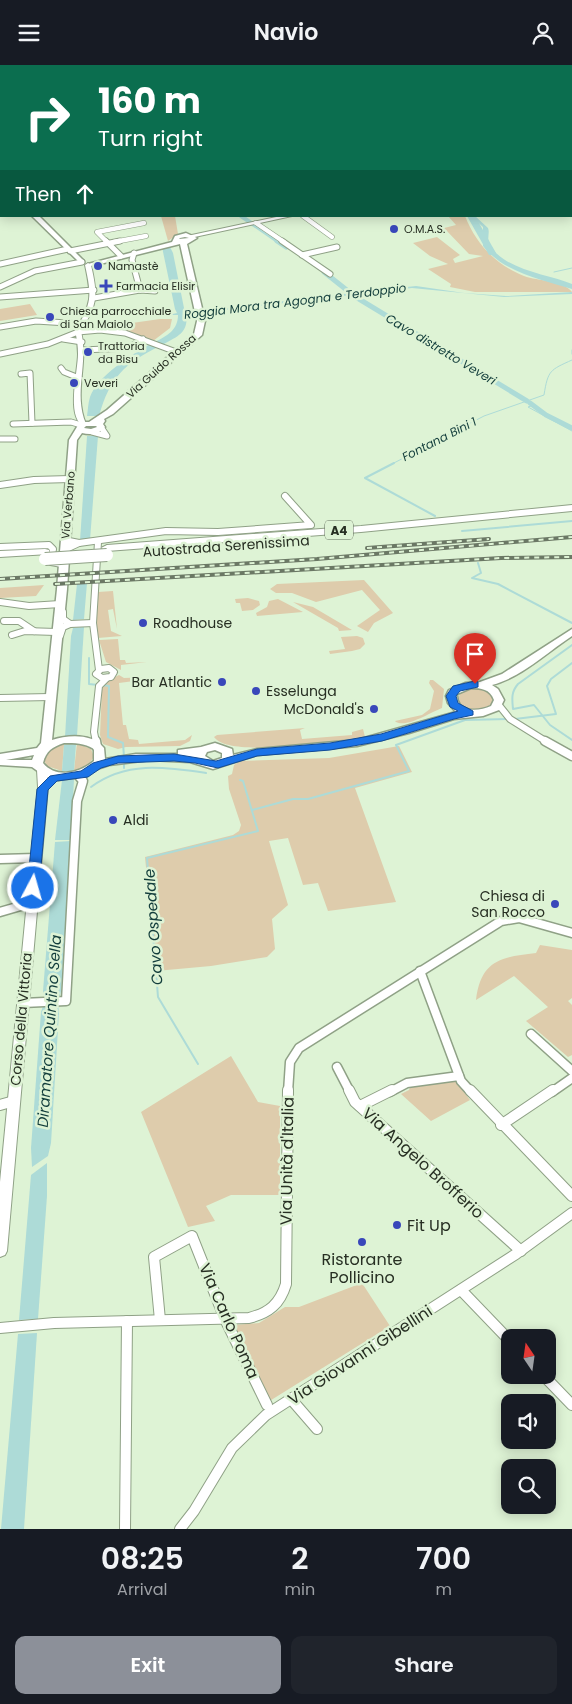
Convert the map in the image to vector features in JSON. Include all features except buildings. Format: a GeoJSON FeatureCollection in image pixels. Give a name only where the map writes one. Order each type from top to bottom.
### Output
{"type":"FeatureCollection","features":[{"type":"Feature","properties":{"kind":"highway","name":"Autostrada Serenissima"},"geometry":{"type":"LineString","coordinates":[[0,554],[361,529],[572,508]]}},
{"type":"Feature","properties":{"kind":"highway","name":"Autostrada Serenissima"},"geometry":{"type":"LineString","coordinates":[[101,547],[348,537],[572,515]]}},
{"type":"Feature","properties":{"kind":"highway","name":"Autostrada Serenissima"},"geometry":{"type":"LineString","coordinates":[[0,562],[47,552]]}},
{"type":"Feature","properties":{"kind":"main road"},"geometry":{"type":"LineString","coordinates":[[36,217],[70,251],[88,263],[121,256],[133,256],[157,247],[184,242]]}},
{"type":"Feature","properties":{"kind":"main road"},"geometry":{"type":"LineString","coordinates":[[184,242],[178,244],[187,261]]}},
{"type":"Feature","properties":{"kind":"main road","name":"Via Guido Rossa"},"geometry":{"type":"LineString","coordinates":[[85,428],[99,422],[179,353],[193,340],[199,331],[199,313],[184,242]]}},
{"type":"Feature","properties":{"kind":"main road"},"geometry":{"type":"LineString","coordinates":[[165,347],[180,346],[199,331]]}},
{"type":"Feature","properties":{"kind":"main road","name":"Via Verbano"},"geometry":{"type":"LineString","coordinates":[[65,542],[72,461],[77,440],[85,428]]}},
{"type":"Feature","properties":{"kind":"main road"},"geometry":{"type":"LineString","coordinates":[[41,768],[37,759],[46,743],[65,542]]}},
{"type":"Feature","properties":{"kind":"main road"},"geometry":{"type":"LineString","coordinates":[[431,722],[448,709],[451,696],[456,689],[498,680],[572,632]]}},
{"type":"Feature","properties":{"kind":"main road"},"geometry":{"type":"LineString","coordinates":[[496,693],[518,668]]}},
{"type":"Feature","properties":{"kind":"main road"},"geometry":{"type":"LineString","coordinates":[[481,685],[496,693]]}},
{"type":"Feature","properties":{"kind":"main road"},"geometry":{"type":"LineString","coordinates":[[202,756],[212,746],[226,754],[357,743],[431,722],[470,713],[484,713],[495,708],[498,704],[496,693]]}},
{"type":"Feature","properties":{"kind":"main road"},"geometry":{"type":"LineString","coordinates":[[451,701],[458,708],[470,713]]}},
{"type":"Feature","properties":{"kind":"main road"},"geometry":{"type":"LineString","coordinates":[[48,727],[62,741]]}},
{"type":"Feature","properties":{"kind":"main road"},"geometry":{"type":"LineString","coordinates":[[0,757],[41,750],[62,741],[78,740],[124,756],[202,756],[218,765],[226,754]]}},
{"type":"Feature","properties":{"kind":"main road"},"geometry":{"type":"LineString","coordinates":[[97,765],[101,758],[98,747]]}},
{"type":"Feature","properties":{"kind":"main road"},"geometry":{"type":"LineString","coordinates":[[0,763],[34,764],[61,776],[76,775],[97,765],[124,756]]}},
{"type":"Feature","properties":{"kind":"main road","name":"Corso della Vittoria"},"geometry":{"type":"LineString","coordinates":[[0,1251],[3,1169],[10,1144],[43,787],[41,768]]}},
{"type":"Feature","properties":{"kind":"main road"},"geometry":{"type":"LineString","coordinates":[[43,787],[61,776]]}},
{"type":"Feature","properties":{"kind":"street"},"geometry":{"type":"LineString","coordinates":[[184,242],[219,231],[285,217]]}},
{"type":"Feature","properties":{"kind":"street"},"geometry":{"type":"LineString","coordinates":[[304,217],[332,237]]}},
{"type":"Feature","properties":{"kind":"street"},"geometry":{"type":"LineString","coordinates":[[121,256],[97,232],[144,223]]}},
{"type":"Feature","properties":{"kind":"street"},"geometry":{"type":"LineString","coordinates":[[253,224],[330,274]]}},
{"type":"Feature","properties":{"kind":"street"},"geometry":{"type":"LineString","coordinates":[[0,263],[146,236]]}},
{"type":"Feature","properties":{"kind":"street"},"geometry":{"type":"LineString","coordinates":[[302,255],[337,247]]}},
{"type":"Feature","properties":{"kind":"street"},"geometry":{"type":"LineString","coordinates":[[133,256],[140,290]]}},
{"type":"Feature","properties":{"kind":"street"},"geometry":{"type":"LineString","coordinates":[[2,284],[35,271],[88,263],[94,290],[94,307],[78,332]]}},
{"type":"Feature","properties":{"kind":"street"},"geometry":{"type":"LineString","coordinates":[[0,297],[94,290]]}},
{"type":"Feature","properties":{"kind":"street"},"geometry":{"type":"LineString","coordinates":[[94,298],[140,290],[155,291]]}},
{"type":"Feature","properties":{"kind":"street"},"geometry":{"type":"LineString","coordinates":[[0,327],[38,321],[83,324]]}},
{"type":"Feature","properties":{"kind":"street"},"geometry":{"type":"LineString","coordinates":[[0,354],[63,339],[78,332],[111,330],[143,339],[179,353]]}},
{"type":"Feature","properties":{"kind":"street"},"geometry":{"type":"LineString","coordinates":[[78,332],[82,342],[82,350],[77,411],[85,428]]}},
{"type":"Feature","properties":{"kind":"street"},"geometry":{"type":"LineString","coordinates":[[63,339],[82,342]]}},
{"type":"Feature","properties":{"kind":"street"},"geometry":{"type":"LineString","coordinates":[[82,350],[128,348],[143,339]]}},
{"type":"Feature","properties":{"kind":"street"},"geometry":{"type":"LineString","coordinates":[[61,368],[64,372],[79,378]]}},
{"type":"Feature","properties":{"kind":"street"},"geometry":{"type":"LineString","coordinates":[[21,374],[30,373],[32,423]]}},
{"type":"Feature","properties":{"kind":"street"},"geometry":{"type":"LineString","coordinates":[[13,424],[71,422],[85,428]]}},
{"type":"Feature","properties":{"kind":"street"},"geometry":{"type":"LineString","coordinates":[[0,439],[15,439]]}},
{"type":"Feature","properties":{"kind":"street"},"geometry":{"type":"LineString","coordinates":[[0,485],[34,480],[70,479]]}},
{"type":"Feature","properties":{"kind":"street"},"geometry":{"type":"LineString","coordinates":[[285,496],[310,522],[308,527]]}},
{"type":"Feature","properties":{"kind":"street"},"geometry":{"type":"LineString","coordinates":[[47,552],[65,542],[101,547],[166,531],[218,532],[319,526]]}},
{"type":"Feature","properties":{"kind":"street"},"geometry":{"type":"LineString","coordinates":[[65,542],[79,543]]}},
{"type":"Feature","properties":{"kind":"street"},"geometry":{"type":"LineString","coordinates":[[0,547],[35,544],[47,552],[51,561],[62,564]]}},
{"type":"Feature","properties":{"kind":"street"},"geometry":{"type":"LineString","coordinates":[[98,747],[94,732],[99,679],[98,657],[90,623],[101,547]]}},
{"type":"Feature","properties":{"kind":"street"},"geometry":{"type":"LineString","coordinates":[[0,603],[29,606],[59,605],[63,611],[63,619],[70,624]]}},
{"type":"Feature","properties":{"kind":"street"},"geometry":{"type":"LineString","coordinates":[[4,621],[19,621],[34,631]]}},
{"type":"Feature","properties":{"kind":"street"},"geometry":{"type":"LineString","coordinates":[[55,644],[60,638],[63,627],[70,624],[90,623]]}},
{"type":"Feature","properties":{"kind":"street"},"geometry":{"type":"LineString","coordinates":[[12,635],[34,631],[56,632]]}},
{"type":"Feature","properties":{"kind":"street"},"geometry":{"type":"LineString","coordinates":[[99,679],[107,678]]}},
{"type":"Feature","properties":{"kind":"street"},"geometry":{"type":"LineString","coordinates":[[78,740],[91,732],[99,679]]}},
{"type":"Feature","properties":{"kind":"street"},"geometry":{"type":"LineString","coordinates":[[0,698],[50,697]]}},
{"type":"Feature","properties":{"kind":"street"},"geometry":{"type":"LineString","coordinates":[[498,704],[500,709],[512,719],[572,756]]}},
{"type":"Feature","properties":{"kind":"street"},"geometry":{"type":"LineString","coordinates":[[23,1003],[62,1001],[77,801],[83,781],[76,775]]}},
{"type":"Feature","properties":{"kind":"street"},"geometry":{"type":"LineString","coordinates":[[0,859],[36,858]]}},
{"type":"Feature","properties":{"kind":"street"},"geometry":{"type":"LineString","coordinates":[[0,912],[31,903]]}},
{"type":"Feature","properties":{"kind":"street","name":"Via Unità d'Italia"},"geometry":{"type":"LineString","coordinates":[[0,1328],[127,1321],[249,1318],[263,1315],[275,1308],[283,1299],[286,1284],[290,1062],[298,1047],[500,921],[509,918],[519,918],[572,933]]}},
{"type":"Feature","properties":{"kind":"street"},"geometry":{"type":"LineString","coordinates":[[420,971],[461,1081],[501,1125],[572,1196]]}},
{"type":"Feature","properties":{"kind":"street"},"geometry":{"type":"LineString","coordinates":[[531,1034],[572,1071]]}},
{"type":"Feature","properties":{"kind":"street","name":"Via Angelo Brofferio"},"geometry":{"type":"LineString","coordinates":[[338,1067],[355,1102],[426,1168],[521,1251]]}},
{"type":"Feature","properties":{"kind":"street"},"geometry":{"type":"LineString","coordinates":[[360,1106],[407,1083],[458,1076]]}},
{"type":"Feature","properties":{"kind":"street"},"geometry":{"type":"LineString","coordinates":[[501,1125],[572,1078]]}},
{"type":"Feature","properties":{"kind":"street"},"geometry":{"type":"LineString","coordinates":[[0,1105],[14,1101]]}},
{"type":"Feature","properties":{"kind":"street","name":"Via Giovanni Gibellini"},"geometry":{"type":"LineString","coordinates":[[180,1529],[197,1507],[228,1455],[243,1435],[266,1415],[521,1251],[572,1213]]}},
{"type":"Feature","properties":{"kind":"street","name":"Via Carlo Poma"},"geometry":{"type":"LineString","coordinates":[[160,1320],[154,1257],[192,1236],[225,1319],[267,1405]]}},
{"type":"Feature","properties":{"kind":"street"},"geometry":{"type":"LineString","coordinates":[[461,1290],[501,1332]]}},
{"type":"Feature","properties":{"kind":"street"},"geometry":{"type":"LineString","coordinates":[[125,1529],[127,1321]]}},
{"type":"Feature","properties":{"kind":"street"},"geometry":{"type":"LineString","coordinates":[[552,1384],[572,1405]]}},
{"type":"Feature","properties":{"kind":"street"},"geometry":{"type":"LineString","coordinates":[[291,1399],[317,1429]]}},
{"type":"Feature","properties":{"kind":"shaded area"},"geometry":{"type":"Polygon","coordinates":[[[161,217],[175,217],[178,234],[168,241],[161,217]]]}},
{"type":"Feature","properties":{"kind":"shaded area"},"geometry":{"type":"Polygon","coordinates":[[[449,217],[466,217],[475,236],[496,260],[524,276],[563,286],[572,292],[475,292],[450,287],[451,284],[428,269],[448,264],[430,256],[413,243],[437,237],[460,255],[453,259],[455,263],[483,256],[469,254],[444,228],[456,225],[449,217]]]}},
{"type":"Feature","properties":{"kind":"shaded area"},"geometry":{"type":"Polygon","coordinates":[[[30,304],[37,315],[0,321],[0,309],[30,304]]]}},
{"type":"Feature","properties":{"kind":"shaded area"},"geometry":{"type":"Polygon","coordinates":[[[172,319],[170,328],[153,341],[109,328],[111,326],[172,319]]]}},
{"type":"Feature","properties":{"kind":"shaded area"},"geometry":{"type":"Polygon","coordinates":[[[364,580],[393,613],[374,623],[368,632],[357,626],[380,610],[362,590],[316,602],[292,593],[276,593],[270,589],[277,584],[364,580]]]}},
{"type":"Feature","properties":{"kind":"shaded area"},"geometry":{"type":"Polygon","coordinates":[[[44,585],[36,596],[0,598],[0,588],[44,585]]]}},
{"type":"Feature","properties":{"kind":"shaded area"},"geometry":{"type":"Polygon","coordinates":[[[113,591],[117,629],[113,609],[108,610],[111,631],[122,636],[98,638],[96,621],[98,592],[113,591]]]}},
{"type":"Feature","properties":{"kind":"shaded area"},"geometry":{"type":"Polygon","coordinates":[[[248,598],[259,601],[260,605],[253,610],[242,611],[240,603],[236,603],[235,599],[248,598]]]}},
{"type":"Feature","properties":{"kind":"shaded area"},"geometry":{"type":"Polygon","coordinates":[[[278,599],[303,612],[257,616],[256,613],[267,607],[269,601],[278,599]]]}},
{"type":"Feature","properties":{"kind":"shaded area"},"geometry":{"type":"Polygon","coordinates":[[[293,602],[313,607],[352,630],[339,631],[338,628],[293,602]]]}},
{"type":"Feature","properties":{"kind":"shaded area"},"geometry":{"type":"Polygon","coordinates":[[[357,636],[363,638],[365,644],[360,649],[330,654],[329,651],[345,649],[341,637],[357,636]]]}},
{"type":"Feature","properties":{"kind":"shaded area"},"geometry":{"type":"Polygon","coordinates":[[[118,639],[120,660],[125,660],[126,663],[147,662],[121,665],[121,670],[106,662],[99,640],[118,639]]]}},
{"type":"Feature","properties":{"kind":"shaded area"},"geometry":{"type":"Polygon","coordinates":[[[119,675],[124,678],[149,677],[149,679],[119,683],[123,725],[126,725],[129,739],[138,740],[139,744],[185,740],[192,735],[190,741],[180,746],[126,747],[118,749],[103,744],[100,735],[102,688],[105,682],[119,675]]]}},
{"type":"Feature","properties":{"kind":"shaded area"},"geometry":{"type":"Polygon","coordinates":[[[430,680],[433,680],[444,689],[442,708],[406,723],[396,722],[422,715],[430,709],[434,691],[429,683],[430,680]]]}},
{"type":"Feature","properties":{"kind":"shaded area"},"geometry":{"type":"Polygon","coordinates":[[[475,688],[486,691],[492,697],[492,704],[483,709],[474,710],[461,704],[458,700],[460,693],[475,688]]]}},
{"type":"Feature","properties":{"kind":"shaded area"},"geometry":{"type":"Polygon","coordinates":[[[305,728],[300,730],[302,739],[352,735],[352,732],[363,729],[365,737],[310,745],[262,748],[240,747],[224,743],[214,737],[217,735],[305,728]]]}},
{"type":"Feature","properties":{"kind":"shaded area"},"geometry":{"type":"Polygon","coordinates":[[[63,743],[62,771],[47,766],[43,758],[52,747],[63,743]]]}},
{"type":"Feature","properties":{"kind":"shaded area"},"geometry":{"type":"Polygon","coordinates":[[[77,743],[91,749],[94,757],[88,765],[74,771],[77,743]]]}},
{"type":"Feature","properties":{"kind":"shaded area"},"geometry":{"type":"Polygon","coordinates":[[[399,746],[412,772],[355,788],[396,902],[328,911],[318,883],[303,885],[288,838],[269,841],[288,905],[272,919],[275,949],[267,957],[211,966],[156,971],[145,857],[233,835],[239,831],[241,825],[229,789],[228,776],[232,774],[234,765],[240,761],[329,758],[399,746]]]}},
{"type":"Feature","properties":{"kind":"shaded area"},"geometry":{"type":"Polygon","coordinates":[[[540,945],[572,950],[572,998],[568,1001],[572,1005],[572,1055],[568,1057],[526,1021],[548,1007],[514,976],[476,1000],[483,976],[488,969],[503,959],[536,953],[540,945]]]}},
{"type":"Feature","properties":{"kind":"shaded area"},"geometry":{"type":"Polygon","coordinates":[[[231,1056],[258,1102],[280,1106],[280,1195],[231,1195],[206,1206],[215,1221],[188,1227],[141,1112],[231,1056]]]}},
{"type":"Feature","properties":{"kind":"shaded area"},"geometry":{"type":"Polygon","coordinates":[[[455,1080],[470,1100],[431,1121],[401,1094],[409,1090],[410,1087],[455,1080]]]}},
{"type":"Feature","properties":{"kind":"shaded area"},"geometry":{"type":"Polygon","coordinates":[[[362,1283],[390,1326],[268,1402],[233,1325],[259,1323],[285,1307],[299,1307],[362,1283]]]}},
{"type":"Feature","properties":{"kind":"water"},"geometry":{"type":"Polygon","coordinates":[[[472,217],[476,217],[488,228],[489,243],[495,252],[504,259],[526,270],[572,284],[572,289],[524,274],[501,262],[483,246],[483,227],[472,217]]]}},
{"type":"Feature","properties":{"kind":"water"},"geometry":{"type":"Polygon","coordinates":[[[169,245],[173,253],[185,313],[196,314],[186,315],[185,326],[180,334],[162,345],[155,342],[168,335],[174,329],[178,320],[178,315],[168,315],[177,313],[162,247],[169,245]]]}},
{"type":"Feature","properties":{"kind":"water"},"geometry":{"type":"Polygon","coordinates":[[[416,286],[464,293],[506,296],[572,292],[572,294],[504,297],[412,288],[354,295],[353,293],[416,286]]]}},
{"type":"Feature","properties":{"kind":"water","name":"Roggia Mora tra Agogna e Terdoppio"},"geometry":{"type":"Polygon","coordinates":[[[351,293],[352,295],[203,313],[202,311],[351,293]]]}},
{"type":"Feature","properties":{"kind":"water"},"geometry":{"type":"Polygon","coordinates":[[[152,343],[160,346],[137,359],[120,373],[108,391],[99,416],[87,416],[90,397],[100,381],[117,366],[152,343]]]}},
{"type":"Feature","properties":{"kind":"water"},"geometry":{"type":"Polygon","coordinates":[[[87,436],[98,436],[90,540],[80,541],[87,436]]]}},
{"type":"Feature","properties":{"kind":"water"},"geometry":{"type":"Polygon","coordinates":[[[87,583],[84,619],[73,620],[77,584],[87,583]]]}},
{"type":"Feature","properties":{"kind":"water"},"geometry":{"type":"Polygon","coordinates":[[[84,627],[77,736],[65,737],[71,636],[73,628],[84,627]]]}},
{"type":"Feature","properties":{"kind":"water"},"geometry":{"type":"Polygon","coordinates":[[[76,744],[74,771],[62,771],[64,745],[76,744]]]}},
{"type":"Feature","properties":{"kind":"water"},"geometry":{"type":"Polygon","coordinates":[[[74,779],[71,840],[55,840],[62,780],[74,779]]]}},
{"type":"Feature","properties":{"kind":"water"},"geometry":{"type":"Polygon","coordinates":[[[71,841],[61,991],[59,1000],[45,1000],[43,991],[55,842],[71,841]]]}},
{"type":"Feature","properties":{"kind":"water","name":"Diramatore Quintino Sella"},"geometry":{"type":"Polygon","coordinates":[[[44,1003],[58,1003],[59,1013],[51,1143],[48,1156],[32,1167],[31,1148],[41,1012],[44,1003]]]}},
{"type":"Feature","properties":{"kind":"water"},"geometry":{"type":"Polygon","coordinates":[[[47,1163],[47,1196],[38,1319],[19,1320],[31,1175],[47,1163]]]}},
{"type":"Feature","properties":{"kind":"water"},"geometry":{"type":"Polygon","coordinates":[[[37,1333],[24,1529],[1,1529],[18,1334],[37,1333]]]}},
{"type":"Feature","properties":{"kind":"waterway","name":"Cavo distretto Veveri"},"geometry":{"type":"LineString","coordinates":[[242,217],[279,242]]}},
{"type":"Feature","properties":{"kind":"waterway"},"geometry":{"type":"LineString","coordinates":[[472,217],[492,253]]}},
{"type":"Feature","properties":{"kind":"waterway","name":"Cavo distretto Veveri"},"geometry":{"type":"LineString","coordinates":[[277,241],[286,247]]}},
{"type":"Feature","properties":{"kind":"waterway"},"geometry":{"type":"LineString","coordinates":[[554,272],[572,268]]}},
{"type":"Feature","properties":{"kind":"waterway","name":"Cavo distretto Veveri"},"geometry":{"type":"LineString","coordinates":[[324,272],[353,295]]}},
{"type":"Feature","properties":{"kind":"waterway","name":"Cavo distretto Veveri"},"geometry":{"type":"LineString","coordinates":[[354,296],[527,401]]}},
{"type":"Feature","properties":{"kind":"waterway","name":"Fontana Bini 1"},"geometry":{"type":"LineString","coordinates":[[392,464],[484,416],[544,395],[551,372],[572,360]]}},
{"type":"Feature","properties":{"kind":"waterway","name":"Cavo distretto Veveri"},"geometry":{"type":"LineString","coordinates":[[530,403],[546,415],[572,428]]}},
{"type":"Feature","properties":{"kind":"waterway","name":"Cavo distretto Veveri"},"geometry":{"type":"LineString","coordinates":[[534,405],[528,407],[572,431]]}},
{"type":"Feature","properties":{"kind":"waterway","name":"Fontana Bini 1"},"geometry":{"type":"LineString","coordinates":[[394,463],[365,478],[435,516]]}},
{"type":"Feature","properties":{"kind":"waterway"},"geometry":{"type":"LineString","coordinates":[[462,531],[572,521]]}},
{"type":"Feature","properties":{"kind":"waterway","name":"Fontana Bini 1"},"geometry":{"type":"LineString","coordinates":[[478,563],[481,573],[472,578],[498,584],[572,623]]}},
{"type":"Feature","properties":{"kind":"waterway","name":"Fontana Bini 1"},"geometry":{"type":"LineString","coordinates":[[543,716],[534,705],[513,709],[512,699],[514,690],[518,684],[572,645]]}},
{"type":"Feature","properties":{"kind":"waterway","name":"Cavo Ospedale"},"geometry":{"type":"LineString","coordinates":[[89,658],[89,684],[98,685]]}},
{"type":"Feature","properties":{"kind":"waterway","name":"Cavo distretto Veveri"},"geometry":{"type":"LineString","coordinates":[[543,716],[556,714],[547,686],[551,679],[572,663]]}},
{"type":"Feature","properties":{"kind":"waterway","name":"Cavo Ospedale"},"geometry":{"type":"LineString","coordinates":[[102,685],[109,686],[108,737],[123,743],[124,757]]}},
{"type":"Feature","properties":{"kind":"waterway","name":"Cavo distretto Veveri"},"geometry":{"type":"LineString","coordinates":[[515,719],[543,716]]}},
{"type":"Feature","properties":{"kind":"waterway","name":"Fontana Bini 1"},"geometry":{"type":"LineString","coordinates":[[543,716],[550,725],[572,740]]}},
{"type":"Feature","properties":{"kind":"waterway","name":"Cavo distretto Veveri"},"geometry":{"type":"LineString","coordinates":[[252,810],[293,799],[308,799],[409,771],[396,745],[465,720],[508,719]]}},
{"type":"Feature","properties":{"kind":"waterway","name":"Cavo Ospedale"},"geometry":{"type":"LineString","coordinates":[[124,762],[124,768]]}},
{"type":"Feature","properties":{"kind":"waterway","name":"Cavo Ospedale"},"geometry":{"type":"LineString","coordinates":[[91,787],[118,773],[146,768],[206,773]]}},
{"type":"Feature","properties":{"kind":"waterway","name":"Cavo Ospedale"},"geometry":{"type":"LineString","coordinates":[[198,1064],[158,997],[147,858],[258,831],[243,781],[240,780]]}},
{"type":"Feature","properties":{"kind":"railway"},"geometry":{"type":"LineString","coordinates":[[0,579],[317,559],[572,537]]}},
{"type":"Feature","properties":{"kind":"railway"},"geometry":{"type":"LineString","coordinates":[[367,548],[489,539]]}},
{"type":"Feature","properties":{"kind":"railway"},"geometry":{"type":"LineString","coordinates":[[55,584],[501,558],[572,557]]}},
{"type":"Feature","properties":{"kind":"place","name":"O.M.A.S."},"geometry":{"type":"Point","coordinates":[394,229]}},
{"type":"Feature","properties":{"kind":"place","name":"Namastè"},"geometry":{"type":"Point","coordinates":[98,266]}},
{"type":"Feature","properties":{"kind":"place","name":"Farmacia Elisir"},"geometry":{"type":"Point","coordinates":[106,286]}},
{"type":"Feature","properties":{"kind":"place","name":"Chiesa parrocchiale di San Maiolo"},"geometry":{"type":"Point","coordinates":[50,317]}},
{"type":"Feature","properties":{"kind":"place","name":"Trattoria da Bisu"},"geometry":{"type":"Point","coordinates":[88,352]}},
{"type":"Feature","properties":{"kind":"place","name":"Veveri"},"geometry":{"type":"Point","coordinates":[74,383]}},
{"type":"Feature","properties":{"kind":"place","name":"Roadhouse"},"geometry":{"type":"Point","coordinates":[143,623]}},
{"type":"Feature","properties":{"kind":"place","name":"Bar Atlantic"},"geometry":{"type":"Point","coordinates":[222,682]}},
{"type":"Feature","properties":{"kind":"place","name":"Esselunga"},"geometry":{"type":"Point","coordinates":[256,691]}},
{"type":"Feature","properties":{"kind":"place","name":"McDonald's"},"geometry":{"type":"Point","coordinates":[374,709]}},
{"type":"Feature","properties":{"kind":"place","name":"Aldi"},"geometry":{"type":"Point","coordinates":[113,820]}},
{"type":"Feature","properties":{"kind":"place","name":"Chiesa di San Rocco"},"geometry":{"type":"Point","coordinates":[555,904]}},
{"type":"Feature","properties":{"kind":"place","name":"Fit Up"},"geometry":{"type":"Point","coordinates":[397,1225]}},
{"type":"Feature","properties":{"kind":"place","name":"Ristorante Pollicino"},"geometry":{"type":"Point","coordinates":[362,1242]}},
{"type":"Feature","properties":{"kind":"route"},"geometry":{"type":"LineString","coordinates":[[33,888],[43,787],[54,778],[84,774],[94,769],[97,765],[118,760],[174,757],[195,759],[218,765],[227,760],[257,752],[298,750],[357,743],[419,727],[452,716],[470,713],[454,705],[451,701],[451,696],[456,689],[475,684]]}}]}
